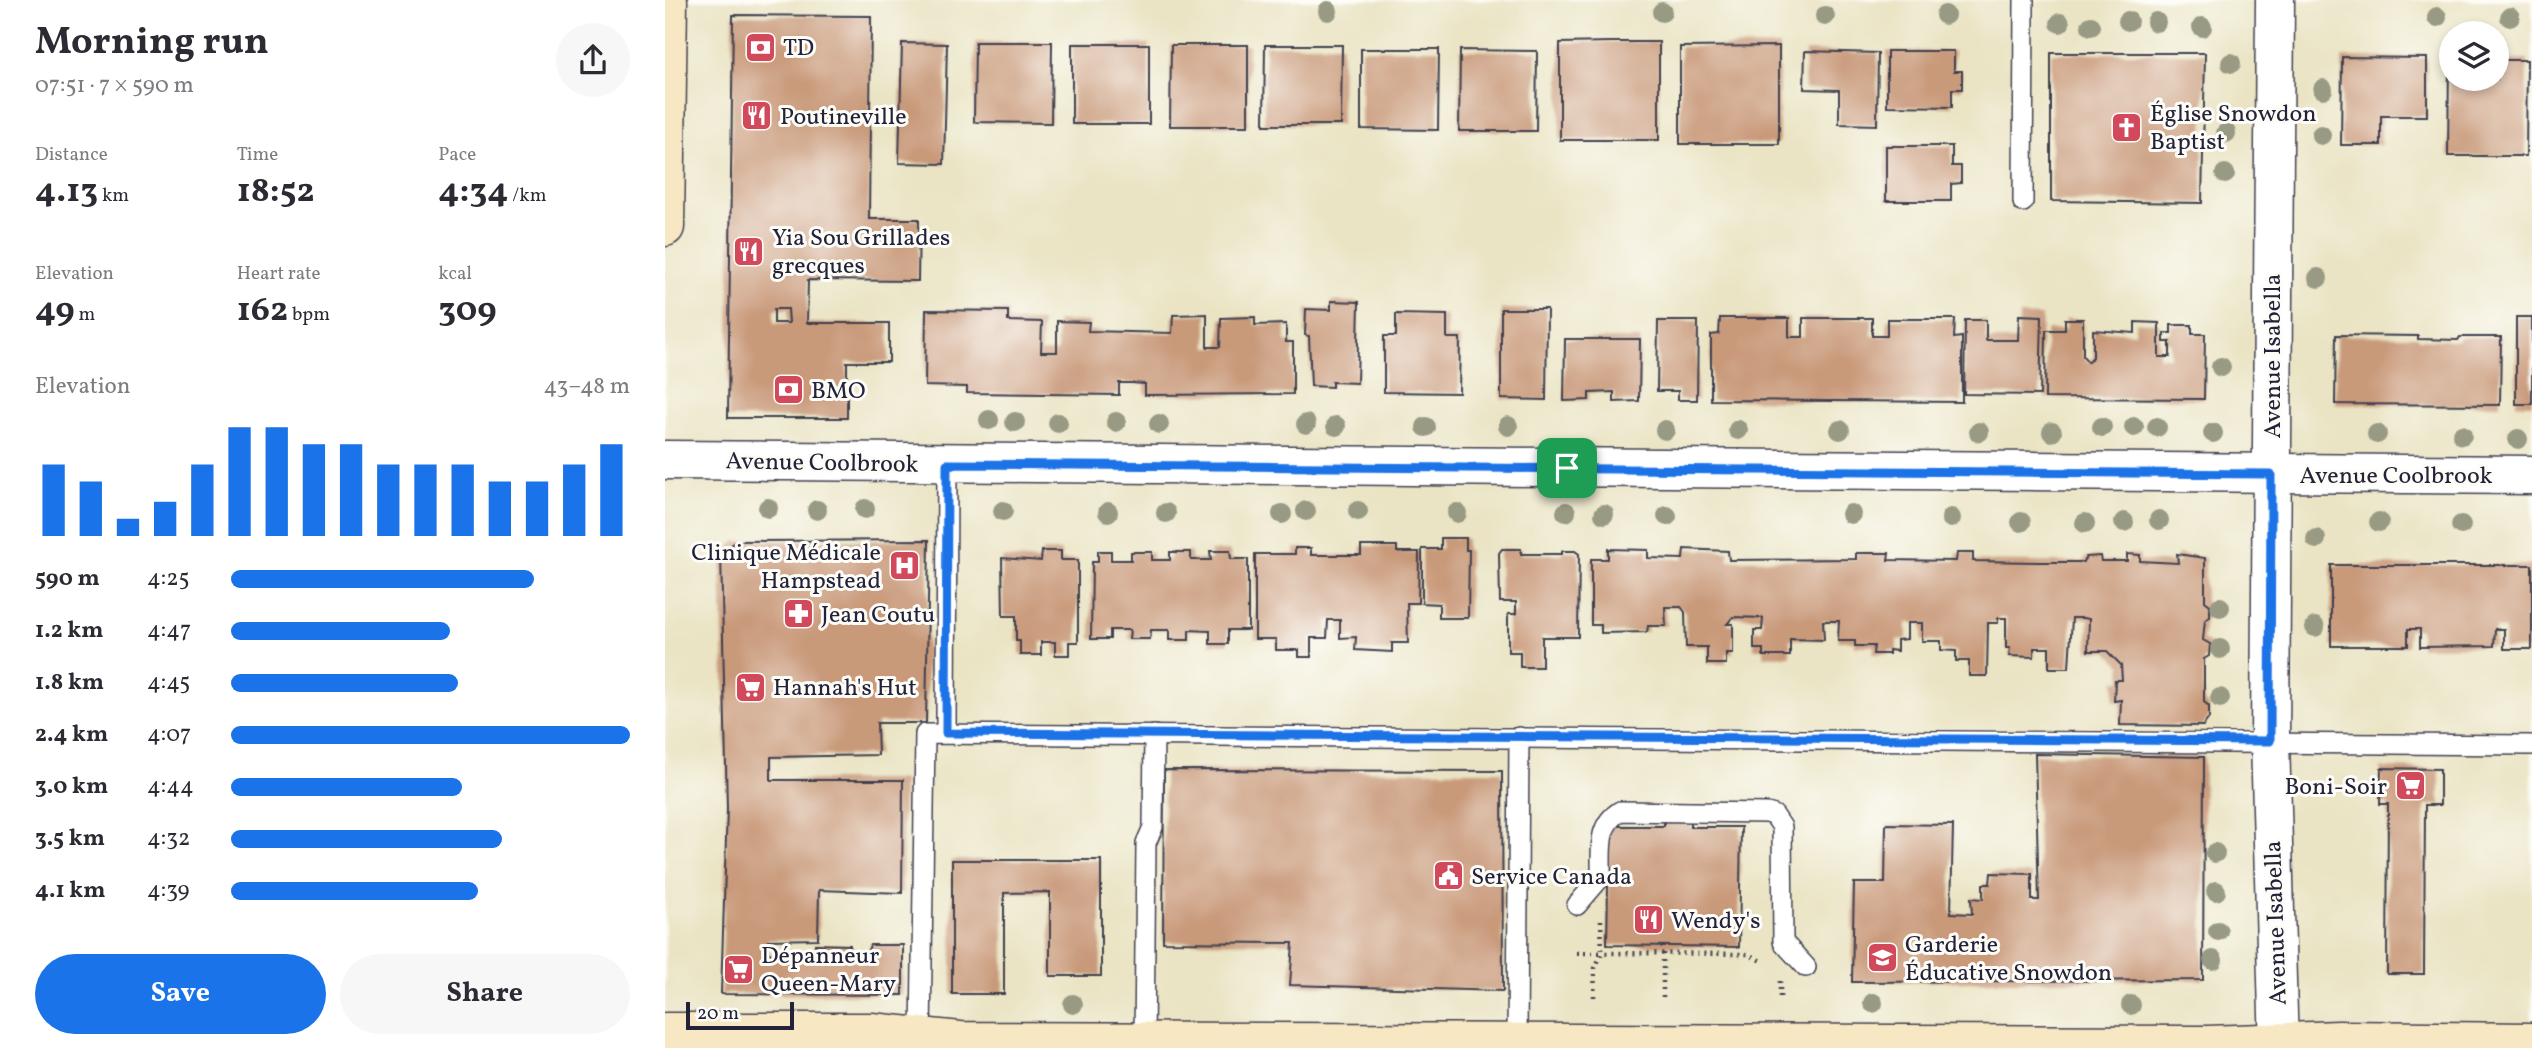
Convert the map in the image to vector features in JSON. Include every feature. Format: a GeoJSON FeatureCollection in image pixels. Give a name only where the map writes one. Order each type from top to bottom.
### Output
{"type":"FeatureCollection","features":[{"type":"Feature","properties":{"kind":"main road"},"geometry":{"type":"LineString","coordinates":[[665,227],[669,0]]}},
{"type":"Feature","properties":{"kind":"main road"},"geometry":{"type":"LineString","coordinates":[[669,1029],[871,1032],[960,1041],[2208,1045],[2532,1042]]}},
{"type":"Feature","properties":{"kind":"street","name":"Avenue Isabella"},"geometry":{"type":"LineString","coordinates":[[2275,0],[2270,741],[2278,1045]]}},
{"type":"Feature","properties":{"kind":"street","name":"Avenue Coolbrook"},"geometry":{"type":"LineString","coordinates":[[665,460],[2532,475]]}},
{"type":"Feature","properties":{"kind":"lane"},"geometry":{"type":"LineString","coordinates":[[2023,202],[2024,0]]}},
{"type":"Feature","properties":{"kind":"lane"},"geometry":{"type":"LineString","coordinates":[[946,733],[947,464]]}},
{"type":"Feature","properties":{"kind":"lane"},"geometry":{"type":"LineString","coordinates":[[921,1037],[925,734],[2270,741],[2532,745]]}},
{"type":"Feature","properties":{"kind":"lane"},"geometry":{"type":"LineString","coordinates":[[1144,1042],[1146,843],[1153,827],[1154,735]]}},
{"type":"Feature","properties":{"kind":"lane"},"geometry":{"type":"LineString","coordinates":[[1517,1042],[1519,737]]}},
{"type":"Feature","properties":{"kind":"lane"},"geometry":{"type":"LineString","coordinates":[[1577,905],[1601,877],[1602,832],[1605,823],[1620,811],[1767,813],[1780,821],[1783,835],[1783,942],[1806,967]]}},
{"type":"Feature","properties":{"kind":"path"},"geometry":{"type":"LineString","coordinates":[[1594,996],[1595,968],[1602,953],[1601,908]]}},
{"type":"Feature","properties":{"kind":"path"},"geometry":{"type":"LineString","coordinates":[[1663,946],[1663,997]]}},
{"type":"Feature","properties":{"kind":"path"},"geometry":{"type":"LineString","coordinates":[[1577,953],[1748,954],[1769,967]]}},
{"type":"Feature","properties":{"kind":"path"},"geometry":{"type":"LineString","coordinates":[[1780,973],[1780,997]]}},
{"type":"Feature","properties":{"kind":"building"},"geometry":{"type":"Polygon","coordinates":[[[733,15],[871,16],[869,219],[919,219],[918,281],[808,280],[807,323],[889,323],[889,362],[847,362],[847,418],[728,418],[733,15]],[[774,309],[774,323],[789,323],[788,309],[774,309]]]}},
{"type":"Feature","properties":{"kind":"building"},"geometry":{"type":"Polygon","coordinates":[[[975,42],[1052,42],[1051,123],[974,122],[975,42]]]}},
{"type":"Feature","properties":{"kind":"building"},"geometry":{"type":"Polygon","coordinates":[[[1659,42],[1659,140],[1560,140],[1560,43],[1659,42]]]}},
{"type":"Feature","properties":{"kind":"building"},"geometry":{"type":"Polygon","coordinates":[[[902,43],[947,44],[944,164],[899,163],[902,43]]]}},
{"type":"Feature","properties":{"kind":"building"},"geometry":{"type":"Polygon","coordinates":[[[1072,44],[1149,44],[1149,124],[1072,124],[1072,44]]]}},
{"type":"Feature","properties":{"kind":"building"},"geometry":{"type":"Polygon","coordinates":[[[1171,45],[1248,45],[1248,126],[1170,126],[1171,45]]]}},
{"type":"Feature","properties":{"kind":"building"},"geometry":{"type":"Polygon","coordinates":[[[1265,45],[1342,45],[1341,125],[1264,125],[1265,45]]]}},
{"type":"Feature","properties":{"kind":"building"},"geometry":{"type":"Polygon","coordinates":[[[1779,46],[1779,144],[1680,144],[1680,47],[1779,46]]]}},
{"type":"Feature","properties":{"kind":"building"},"geometry":{"type":"Polygon","coordinates":[[[1361,49],[1439,49],[1438,130],[1361,129],[1361,49]]]}},
{"type":"Feature","properties":{"kind":"building"},"geometry":{"type":"Polygon","coordinates":[[[1460,50],[1537,51],[1536,131],[1459,131],[1460,50]]]}},
{"type":"Feature","properties":{"kind":"building"},"geometry":{"type":"Polygon","coordinates":[[[1805,51],[1878,53],[1877,125],[1839,124],[1839,90],[1804,89],[1805,51]]]}},
{"type":"Feature","properties":{"kind":"building"},"geometry":{"type":"Polygon","coordinates":[[[1887,51],[1954,51],[1954,71],[1962,71],[1962,89],[1952,89],[1952,107],[1887,106],[1887,51]]]}},
{"type":"Feature","properties":{"kind":"building","name":"Église Snowdon Baptist"},"geometry":{"type":"Polygon","coordinates":[[[2051,53],[2205,53],[2202,203],[2051,201],[2051,53]]]}},
{"type":"Feature","properties":{"kind":"building"},"geometry":{"type":"Polygon","coordinates":[[[2342,57],[2427,58],[2427,116],[2381,116],[2381,145],[2341,145],[2342,57]]]}},
{"type":"Feature","properties":{"kind":"building"},"geometry":{"type":"Polygon","coordinates":[[[2509,60],[2527,60],[2526,156],[2448,156],[2449,91],[2509,91],[2509,60]]]}},
{"type":"Feature","properties":{"kind":"building"},"geometry":{"type":"Polygon","coordinates":[[[1886,146],[1952,146],[1952,166],[1961,166],[1961,183],[1951,184],[1951,201],[1886,201],[1886,146]]]}},
{"type":"Feature","properties":{"kind":"building"},"geometry":{"type":"Polygon","coordinates":[[[1331,301],[1359,302],[1357,383],[1332,382],[1332,387],[1311,386],[1309,336],[1305,335],[1306,309],[1331,310],[1331,301]]]}},
{"type":"Feature","properties":{"kind":"building"},"geometry":{"type":"Polygon","coordinates":[[[1501,309],[1547,309],[1546,400],[1501,399],[1501,309]]]}},
{"type":"Feature","properties":{"kind":"building"},"geometry":{"type":"Polygon","coordinates":[[[926,310],[1008,311],[1008,321],[1042,322],[1041,352],[1057,352],[1057,321],[1089,322],[1088,331],[1172,333],[1173,315],[1207,314],[1207,347],[1220,347],[1221,318],[1255,317],[1255,325],[1286,324],[1286,342],[1293,342],[1293,394],[1145,395],[1145,384],[1132,383],[1119,383],[1119,395],[967,393],[967,387],[925,386],[926,310]]]}},
{"type":"Feature","properties":{"kind":"building"},"geometry":{"type":"Polygon","coordinates":[[[1396,314],[1447,315],[1447,338],[1460,338],[1459,393],[1384,392],[1384,336],[1396,336],[1396,314]]]}},
{"type":"Feature","properties":{"kind":"building"},"geometry":{"type":"Polygon","coordinates":[[[2019,315],[2042,316],[2040,395],[1964,394],[1965,320],[1986,320],[1986,340],[2018,340],[2019,315]]]}},
{"type":"Feature","properties":{"kind":"building"},"geometry":{"type":"Polygon","coordinates":[[[2516,317],[2532,317],[2532,404],[2516,404],[2516,317]]]}},
{"type":"Feature","properties":{"kind":"building"},"geometry":{"type":"Polygon","coordinates":[[[1720,318],[1789,318],[1789,337],[1803,337],[1803,318],[1872,318],[1872,336],[1887,336],[1887,319],[1955,319],[1954,338],[1962,337],[1962,402],[1711,400],[1711,335],[1719,334],[1720,318]]]}},
{"type":"Feature","properties":{"kind":"building"},"geometry":{"type":"Polygon","coordinates":[[[2065,319],[2083,319],[2083,356],[2088,362],[2093,357],[2093,330],[2135,333],[2135,322],[2159,323],[2159,357],[2170,357],[2170,342],[2164,342],[2164,333],[2171,333],[2171,325],[2192,325],[2192,334],[2205,334],[2204,399],[2045,398],[2046,330],[2065,330],[2065,319]]]}},
{"type":"Feature","properties":{"kind":"building"},"geometry":{"type":"Polygon","coordinates":[[[1658,321],[1698,321],[1697,400],[1678,400],[1678,391],[1657,391],[1658,321]]]}},
{"type":"Feature","properties":{"kind":"building"},"geometry":{"type":"Polygon","coordinates":[[[2336,335],[2418,336],[2418,339],[2458,340],[2460,337],[2501,337],[2500,405],[2335,404],[2336,335]]]}},
{"type":"Feature","properties":{"kind":"building"},"geometry":{"type":"Polygon","coordinates":[[[1565,339],[1640,339],[1639,401],[1614,402],[1614,392],[1589,393],[1589,400],[1564,401],[1565,339]]]}},
{"type":"Feature","properties":{"kind":"building"},"geometry":{"type":"Polygon","coordinates":[[[1441,538],[1466,538],[1466,550],[1469,550],[1468,618],[1439,618],[1439,604],[1422,603],[1422,549],[1441,549],[1441,538]]]}},
{"type":"Feature","properties":{"kind":"building"},"geometry":{"type":"Polygon","coordinates":[[[929,540],[926,723],[877,723],[878,755],[771,757],[771,780],[903,780],[902,893],[819,890],[818,939],[768,940],[768,952],[773,956],[816,955],[815,944],[850,945],[850,951],[855,956],[866,956],[870,945],[903,945],[903,995],[721,994],[727,808],[721,554],[736,541],[929,540]]]}},
{"type":"Feature","properties":{"kind":"building"},"geometry":{"type":"Polygon","coordinates":[[[1361,546],[1397,546],[1397,552],[1419,552],[1418,603],[1407,603],[1408,643],[1392,643],[1392,652],[1355,650],[1356,637],[1340,638],[1340,620],[1328,620],[1327,638],[1311,638],[1311,657],[1299,657],[1299,650],[1276,650],[1276,639],[1255,639],[1255,554],[1295,554],[1295,548],[1311,548],[1311,555],[1361,555],[1361,546]]]}},
{"type":"Feature","properties":{"kind":"building"},"geometry":{"type":"Polygon","coordinates":[[[1502,549],[1521,549],[1521,554],[1562,554],[1562,551],[1575,551],[1579,554],[1578,637],[1542,637],[1542,667],[1520,667],[1520,652],[1508,652],[1508,614],[1516,614],[1516,602],[1500,602],[1499,553],[1502,549]]]}},
{"type":"Feature","properties":{"kind":"building"},"geometry":{"type":"Polygon","coordinates":[[[1608,549],[1648,550],[1648,558],[1683,559],[1684,549],[1728,551],[1729,560],[1856,559],[1856,553],[1889,553],[1888,560],[1956,561],[1957,553],[1973,553],[1973,561],[2083,562],[2086,557],[2100,556],[2101,561],[2127,561],[2127,554],[2140,555],[2140,561],[2178,563],[2177,554],[2205,558],[2205,601],[2210,605],[2210,617],[2205,620],[2203,640],[2210,644],[2209,656],[2204,659],[2204,702],[2209,706],[2209,718],[2203,726],[2120,725],[2121,700],[2114,701],[2115,680],[2122,680],[2121,665],[2107,651],[2088,651],[2089,619],[2083,618],[2072,618],[2069,668],[2049,668],[2049,648],[2034,648],[2034,657],[2009,656],[2010,648],[2006,648],[2006,618],[1998,618],[1998,623],[1988,623],[1987,676],[1969,676],[1969,661],[1956,661],[1956,651],[1941,650],[1941,641],[1922,641],[1922,623],[1907,623],[1907,639],[1897,640],[1897,651],[1889,650],[1889,654],[1873,654],[1874,646],[1855,646],[1855,641],[1838,641],[1839,621],[1823,621],[1824,640],[1790,639],[1790,656],[1763,656],[1763,649],[1754,649],[1754,630],[1762,630],[1763,618],[1733,617],[1727,624],[1733,624],[1733,653],[1726,653],[1726,664],[1707,664],[1707,647],[1686,647],[1685,612],[1681,607],[1665,607],[1666,626],[1648,626],[1647,632],[1601,633],[1601,625],[1591,625],[1591,559],[1608,559],[1608,549]]]}},
{"type":"Feature","properties":{"kind":"building"},"geometry":{"type":"Polygon","coordinates":[[[1042,551],[1061,551],[1061,560],[1078,560],[1078,642],[1069,642],[1069,655],[1055,655],[1055,642],[1041,642],[1041,655],[1020,655],[1020,641],[1016,641],[1016,616],[1003,616],[1002,558],[1041,561],[1042,551]]]}},
{"type":"Feature","properties":{"kind":"building"},"geometry":{"type":"Polygon","coordinates":[[[1098,551],[1111,551],[1111,560],[1131,560],[1131,552],[1152,552],[1152,560],[1170,560],[1170,552],[1191,552],[1191,560],[1211,560],[1210,551],[1230,551],[1231,559],[1248,559],[1248,630],[1228,630],[1228,644],[1210,644],[1210,631],[1189,630],[1189,640],[1169,640],[1169,630],[1151,630],[1150,639],[1129,639],[1130,630],[1110,630],[1110,639],[1091,639],[1092,562],[1098,562],[1098,551]]]}},
{"type":"Feature","properties":{"kind":"building"},"geometry":{"type":"Polygon","coordinates":[[[2331,565],[2532,565],[2532,649],[2504,649],[2504,629],[2495,629],[2494,646],[2420,647],[2420,629],[2408,629],[2408,646],[2331,646],[2331,565]]]}},
{"type":"Feature","properties":{"kind":"building"},"geometry":{"type":"Polygon","coordinates":[[[2035,754],[2204,757],[2203,980],[1852,982],[1854,883],[1885,883],[1886,824],[1953,825],[1951,913],[1972,914],[1971,898],[1983,899],[1983,884],[1990,884],[1991,873],[2032,874],[2032,900],[2039,900],[2035,754]]]}},
{"type":"Feature","properties":{"kind":"building"},"geometry":{"type":"Polygon","coordinates":[[[2381,768],[2440,769],[2440,805],[2425,805],[2424,974],[2387,974],[2388,804],[2380,804],[2381,768]]]}},
{"type":"Feature","properties":{"kind":"building"},"geometry":{"type":"Polygon","coordinates":[[[1164,770],[1502,771],[1503,991],[1290,985],[1293,943],[1163,942],[1164,770]]]}},
{"type":"Feature","properties":{"kind":"building"},"geometry":{"type":"Polygon","coordinates":[[[1664,819],[1690,819],[1690,827],[1741,827],[1739,947],[1607,945],[1609,826],[1664,826],[1664,819]]]}},
{"type":"Feature","properties":{"kind":"building"},"geometry":{"type":"Polygon","coordinates":[[[952,860],[1101,860],[1101,976],[1050,976],[1050,892],[1004,893],[1004,994],[952,994],[952,860]]]}},
{"type":"Feature","properties":{"kind":"place","name":"TD"},"geometry":{"type":"Point","coordinates":[760,47]}},
{"type":"Feature","properties":{"kind":"place","name":"Poutineville"},"geometry":{"type":"Point","coordinates":[757,116]}},
{"type":"Feature","properties":{"kind":"place","name":"Église Snowdon Baptist"},"geometry":{"type":"Point","coordinates":[2127,127]}},
{"type":"Feature","properties":{"kind":"place","name":"Yia Sou Grillades grecques"},"geometry":{"type":"Point","coordinates":[749,251]}},
{"type":"Feature","properties":{"kind":"place","name":"BMO"},"geometry":{"type":"Point","coordinates":[788,390]}},
{"type":"Feature","properties":{"kind":"place","name":"Clinique Médicale Hampstead"},"geometry":{"type":"Point","coordinates":[904,566]}},
{"type":"Feature","properties":{"kind":"place","name":"Jean Coutu"},"geometry":{"type":"Point","coordinates":[798,614]}},
{"type":"Feature","properties":{"kind":"place","name":"Hannah's Hut"},"geometry":{"type":"Point","coordinates":[750,687]}},
{"type":"Feature","properties":{"kind":"place","name":"Boni-Soir"},"geometry":{"type":"Point","coordinates":[2410,786]}},
{"type":"Feature","properties":{"kind":"place","name":"Service Canada"},"geometry":{"type":"Point","coordinates":[1448,876]}},
{"type":"Feature","properties":{"kind":"place","name":"Wendy's"},"geometry":{"type":"Point","coordinates":[1648,920]}},
{"type":"Feature","properties":{"kind":"place","name":"Garderie Éducative Snowdon"},"geometry":{"type":"Point","coordinates":[1882,958]}},
{"type":"Feature","properties":{"kind":"place","name":"Dépanneur Queen-Mary"},"geometry":{"type":"Point","coordinates":[738,969]}},
{"type":"Feature","properties":{"kind":"route"},"geometry":{"type":"LineString","coordinates":[[947,464],[1567,468],[2271,474],[2270,741],[946,733],[947,464]]}}]}
